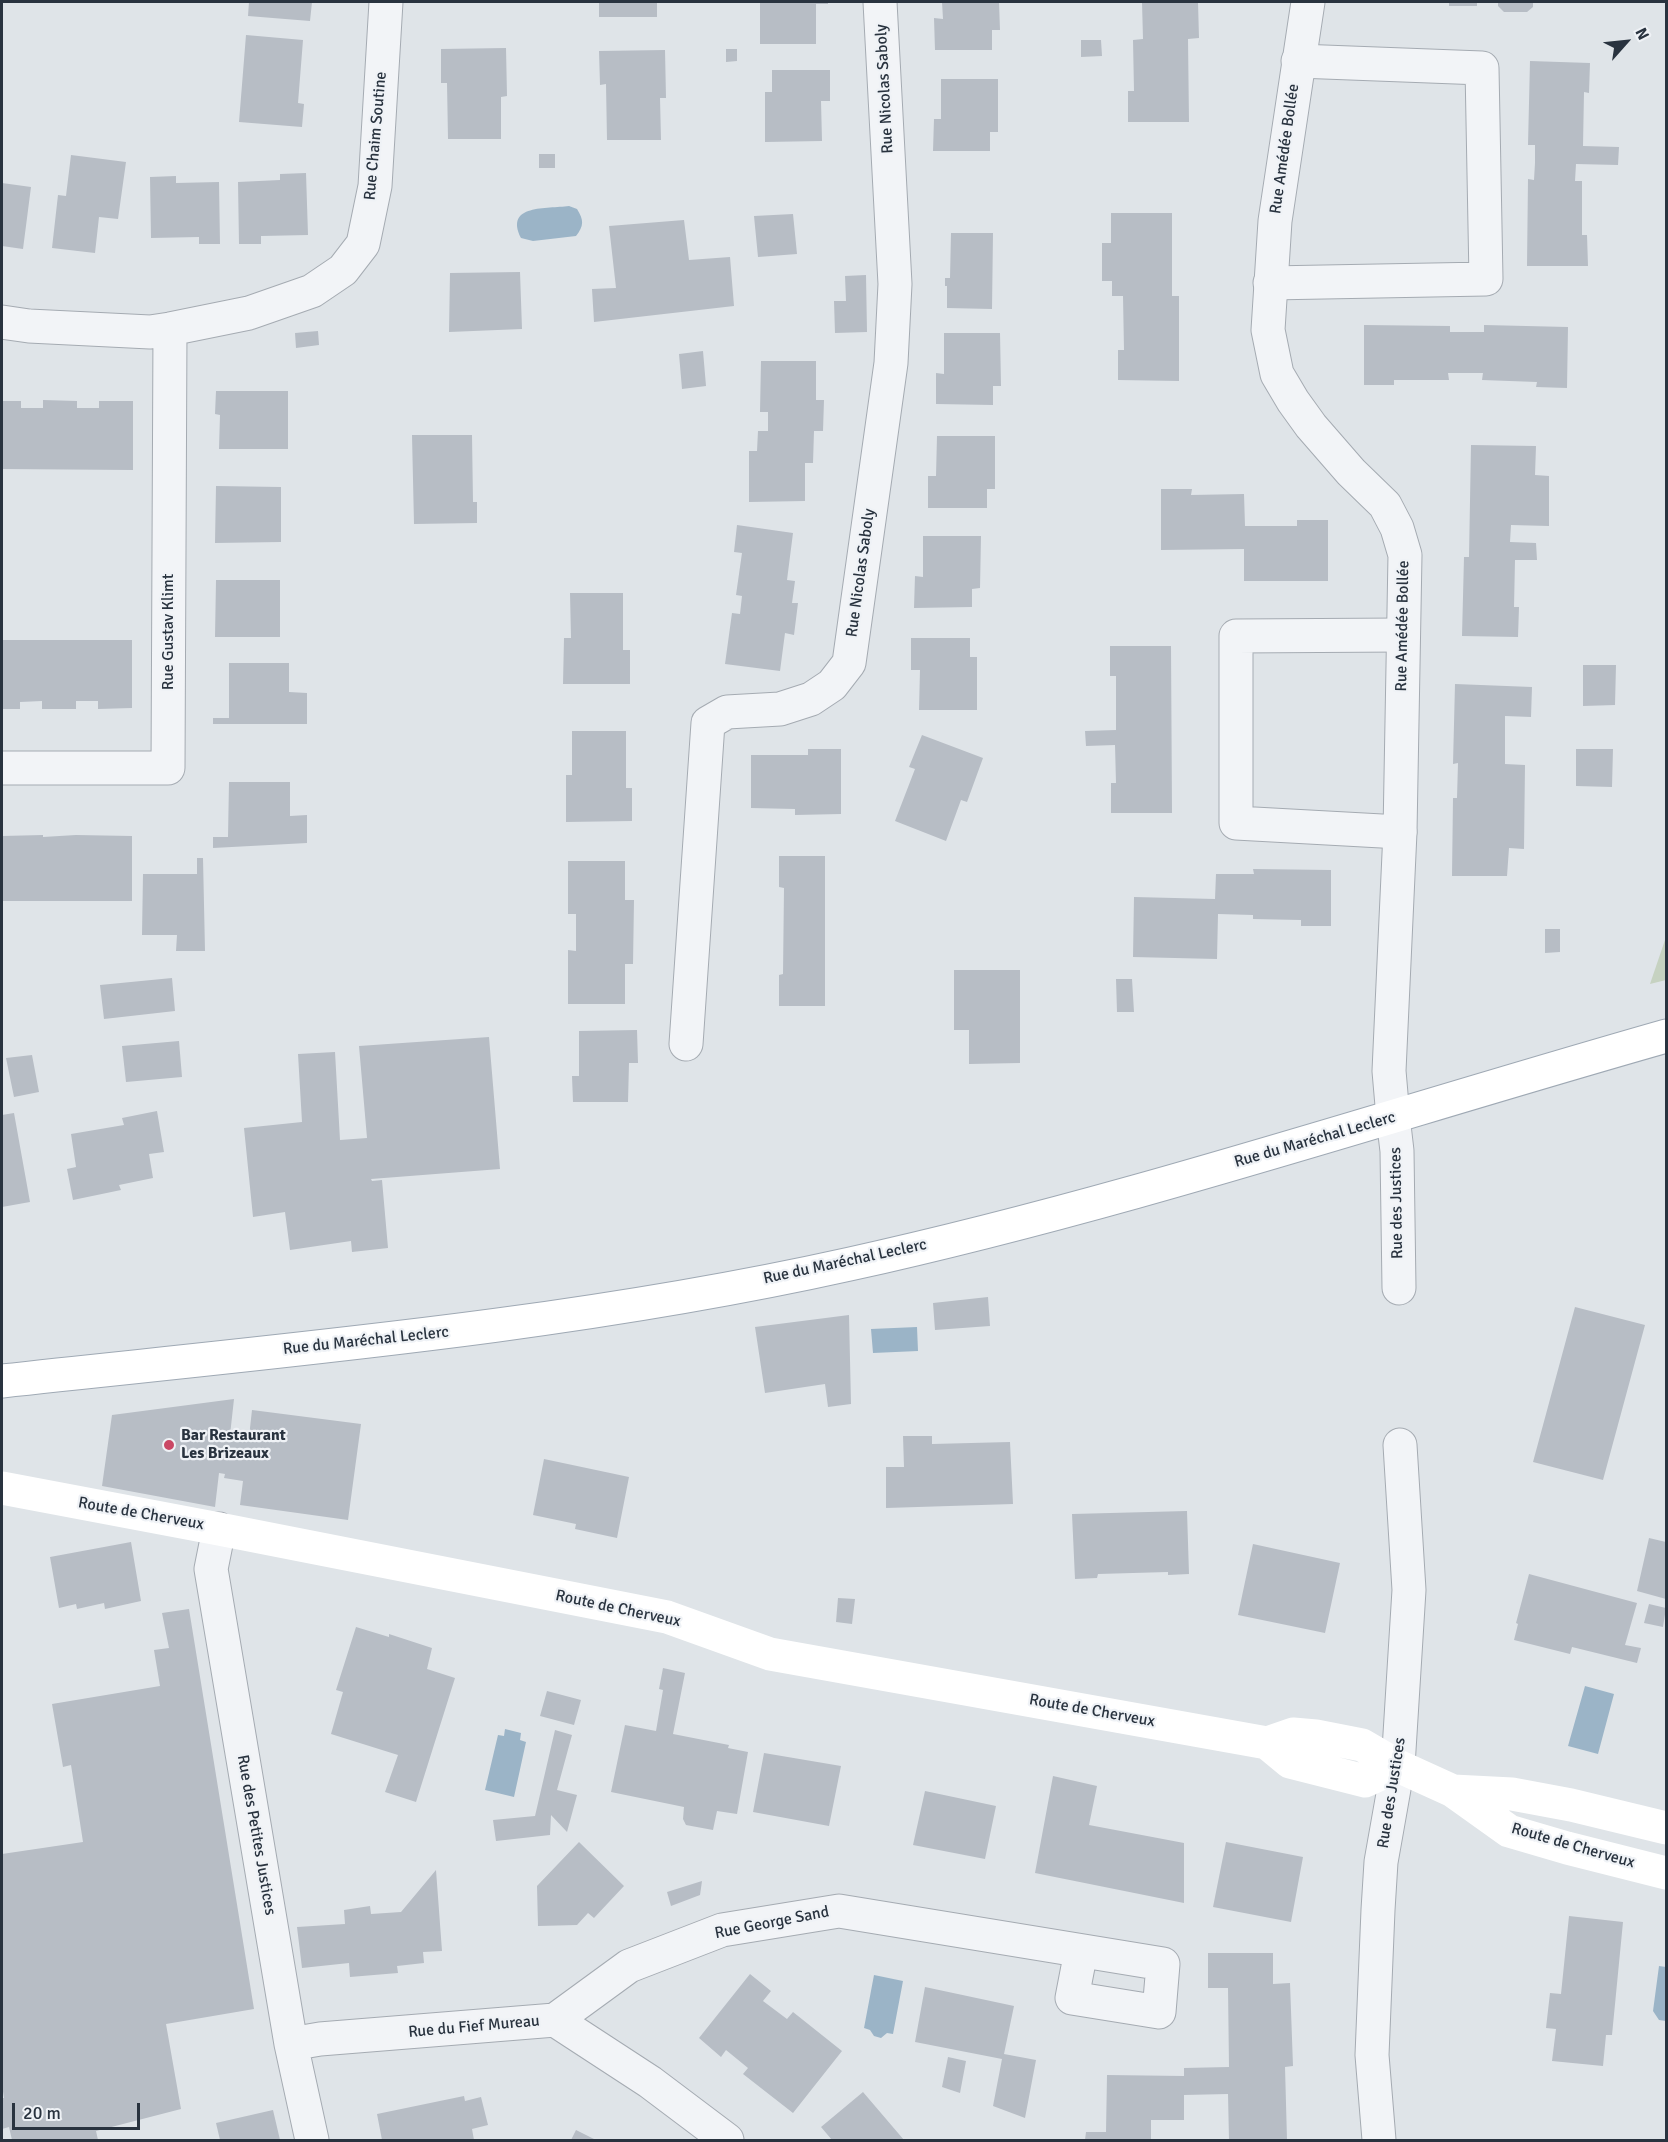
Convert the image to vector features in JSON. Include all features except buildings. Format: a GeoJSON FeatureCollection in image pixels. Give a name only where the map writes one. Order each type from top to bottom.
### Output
{"type":"FeatureCollection","features":[{"type":"Feature","properties":{"kind":"main road","name":"Rue du Maréchal Leclerc"},"geometry":{"type":"LineString","coordinates":[[2,1381],[478,1329],[693,1294],[838,1266],[1072,1209],[1666,1036]]}},
{"type":"Feature","properties":{"kind":"main road","name":"Route de Cherveux"},"geometry":{"type":"LineString","coordinates":[[2,1488],[667,1617],[770,1654],[1267,1743],[1290,1762],[1365,1781],[1398,1766],[1453,1791],[1509,1831],[1666,1873]]}},
{"type":"Feature","properties":{"kind":"main road","name":"Route de Cherveux"},"geometry":{"type":"LineString","coordinates":[[1453,1791],[1512,1794],[1571,1805],[1666,1828]]}},
{"type":"Feature","properties":{"kind":"street","name":"Rue Chaim Soutine"},"geometry":{"type":"LineString","coordinates":[[2,322],[29,326],[150,332],[170,329],[249,313],[312,291],[343,270],[363,244],[375,186],[386,2]]}},
{"type":"Feature","properties":{"kind":"street","name":"Rue Nicolas Saboly"},"geometry":{"type":"LineString","coordinates":[[686,1044],[708,723],[727,712],[780,709],[811,699],[832,685],[849,663],[891,363],[895,284],[880,2]]}},
{"type":"Feature","properties":{"kind":"street","name":"Rue Amédée Bollée"},"geometry":{"type":"LineString","coordinates":[[1308,2],[1275,221],[1268,330],[1277,374],[1311,426],[1385,505],[1397,528],[1405,555],[1400,832],[1389,1071],[1393,1117]]}},
{"type":"Feature","properties":{"kind":"street"},"geometry":{"type":"LineString","coordinates":[[1270,283],[1486,279],[1482,68],[1298,61]]}},
{"type":"Feature","properties":{"kind":"street","name":"Rue Gustav Klimt"},"geometry":{"type":"LineString","coordinates":[[2,768],[168,768],[170,329]]}},
{"type":"Feature","properties":{"kind":"street"},"geometry":{"type":"LineString","coordinates":[[1400,832],[1236,823],[1236,636],[1403,635]]}},
{"type":"Feature","properties":{"kind":"street","name":"Rue des Justices"},"geometry":{"type":"LineString","coordinates":[[1393,1117],[1397,1151],[1399,1288]]}},
{"type":"Feature","properties":{"kind":"street","name":"Rue des Justices"},"geometry":{"type":"LineString","coordinates":[[1379,2140],[1372,2055],[1377,1910],[1381,1862],[1398,1766],[1409,1590],[1400,1445]]}},
{"type":"Feature","properties":{"kind":"street","name":"Rue des Petites Justices"},"geometry":{"type":"LineString","coordinates":[[219,1529],[211,1569],[291,2044],[312,2140]]}},
{"type":"Feature","properties":{"kind":"street","name":"Rue George Sand"},"geometry":{"type":"LineString","coordinates":[[555,2020],[629,1966],[722,1930],[838,1911],[1081,1951]]}},
{"type":"Feature","properties":{"kind":"street","name":"Rue du Fief Mureau"},"geometry":{"type":"LineString","coordinates":[[291,2044],[320,2039],[555,2020],[650,2082],[727,2140]]}},
{"type":"Feature","properties":{"kind":"green space"},"geometry":{"type":"Polygon","coordinates":[[[1666,937],[1666,980],[1650,984],[1666,937]]]}},
{"type":"Feature","properties":{"kind":"water"},"geometry":{"type":"Polygon","coordinates":[[[569,206],[577,209],[582,220],[581,229],[576,236],[533,241],[521,238],[517,227],[518,219],[523,214],[540,208],[569,206]]]}},
{"type":"Feature","properties":{"kind":"water"},"geometry":{"type":"Polygon","coordinates":[[[917,1327],[918,1351],[873,1353],[871,1329],[917,1327]]]}},
{"type":"Feature","properties":{"kind":"water"},"geometry":{"type":"Polygon","coordinates":[[[1585,1686],[1614,1694],[1598,1754],[1568,1746],[1585,1686]]]}},
{"type":"Feature","properties":{"kind":"water"},"geometry":{"type":"Polygon","coordinates":[[[505,1729],[521,1733],[520,1740],[526,1742],[514,1797],[485,1790],[498,1735],[504,1736],[505,1729]]]}},
{"type":"Feature","properties":{"kind":"water"},"geometry":{"type":"Polygon","coordinates":[[[1659,1966],[1666,1967],[1666,2021],[1659,2020],[1653,2011],[1659,1966]]]}},
{"type":"Feature","properties":{"kind":"water"},"geometry":{"type":"Polygon","coordinates":[[[874,1975],[903,1981],[893,2034],[887,2033],[881,2038],[874,2036],[870,2030],[864,2028],[874,1975]]]}},
{"type":"Feature","properties":{"kind":"place","name":"Bar Restaurant Les Brizeaux"},"geometry":{"type":"Point","coordinates":[169,1445]}}]}
